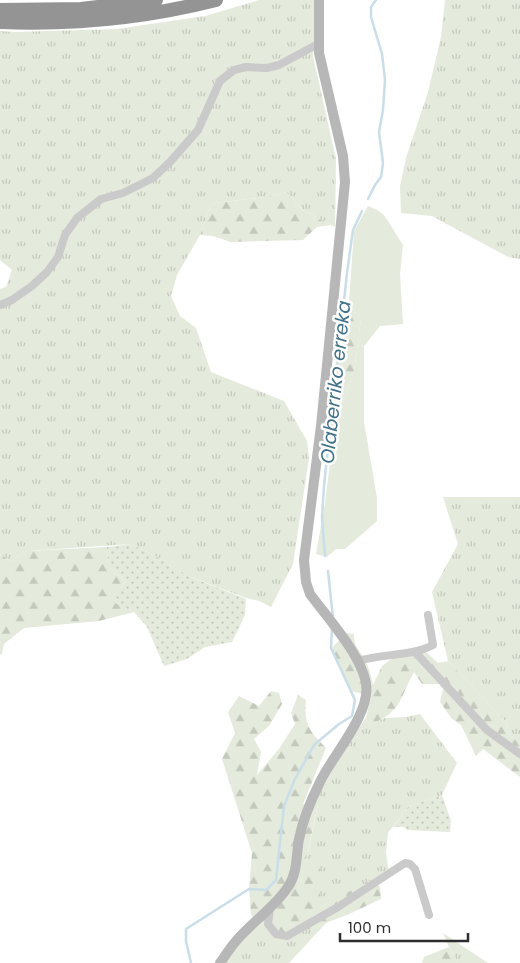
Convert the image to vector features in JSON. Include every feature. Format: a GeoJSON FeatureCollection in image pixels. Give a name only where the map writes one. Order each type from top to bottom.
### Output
{"type":"FeatureCollection","features":[{"type":"Feature","properties":{"kind":"highway"},"geometry":{"type":"LineString","coordinates":[[0,10],[81,9],[156,0]]}},
{"type":"Feature","properties":{"kind":"highway"},"geometry":{"type":"LineString","coordinates":[[0,22],[54,23],[111,19],[168,11],[216,0]]}},
{"type":"Feature","properties":{"kind":"street"},"geometry":{"type":"LineString","coordinates":[[220,963],[235,941],[270,909],[289,886],[296,872],[299,839],[308,808],[320,780],[350,734],[367,694],[366,683],[359,661],[310,594],[306,582],[304,560],[321,426],[345,182],[343,156],[318,44],[319,0]]}},
{"type":"Feature","properties":{"kind":"street"},"geometry":{"type":"LineString","coordinates":[[0,305],[26,291],[47,272],[58,257],[65,235],[77,218],[101,199],[123,193],[153,178],[170,162],[198,130],[220,81],[234,70],[246,67],[267,68],[279,65],[318,44]]}},
{"type":"Feature","properties":{"kind":"street"},"geometry":{"type":"LineString","coordinates":[[359,661],[372,657],[415,652],[433,645],[428,615]]}},
{"type":"Feature","properties":{"kind":"street"},"geometry":{"type":"LineString","coordinates":[[415,652],[487,730],[520,754]]}},
{"type":"Feature","properties":{"kind":"street"},"geometry":{"type":"LineString","coordinates":[[270,909],[268,924],[276,934],[287,936],[406,863],[415,869],[429,915]]}},
{"type":"Feature","properties":{"kind":"green space"},"geometry":{"type":"Polygon","coordinates":[[[259,0],[318,0],[313,56],[336,159],[335,227],[304,211],[286,192],[267,197],[211,204],[200,235],[177,275],[171,296],[180,316],[196,328],[211,372],[284,401],[307,441],[309,458],[293,564],[271,607],[188,576],[131,544],[27,551],[10,561],[0,554],[0,289],[6,287],[12,270],[0,260],[0,31],[117,29],[205,16],[259,0]]]}},
{"type":"Feature","properties":{"kind":"green space"},"geometry":{"type":"Polygon","coordinates":[[[445,0],[520,0],[520,259],[508,257],[432,216],[401,213],[400,186],[406,158],[428,92],[441,37],[445,0]]]}},
{"type":"Feature","properties":{"kind":"green space"},"geometry":{"type":"Polygon","coordinates":[[[286,192],[304,211],[331,225],[317,227],[303,240],[231,242],[213,236],[200,235],[211,204],[267,197],[286,192]]]}},
{"type":"Feature","properties":{"kind":"green space"},"geometry":{"type":"Polygon","coordinates":[[[368,206],[384,215],[403,245],[400,274],[403,324],[380,326],[364,346],[364,422],[377,498],[377,521],[345,549],[336,549],[327,557],[316,554],[325,503],[334,431],[354,372],[361,319],[349,302],[354,231],[368,206]]]}},
{"type":"Feature","properties":{"kind":"green space"},"geometry":{"type":"Polygon","coordinates":[[[349,302],[361,319],[354,372],[334,431],[329,429],[342,314],[349,302]]]}},
{"type":"Feature","properties":{"kind":"green space"},"geometry":{"type":"Polygon","coordinates":[[[443,497],[520,497],[520,744],[509,734],[507,723],[448,661],[432,592],[458,544],[443,497]]]}},
{"type":"Feature","properties":{"kind":"green space"},"geometry":{"type":"Polygon","coordinates":[[[131,544],[188,576],[246,599],[245,615],[232,642],[205,647],[187,659],[164,666],[147,627],[134,612],[113,602],[125,582],[108,566],[107,547],[131,544]]]}},
{"type":"Feature","properties":{"kind":"green space"},"geometry":{"type":"Polygon","coordinates":[[[107,547],[108,566],[125,582],[114,602],[134,612],[99,621],[24,628],[4,644],[2,654],[0,655],[0,554],[10,561],[27,551],[107,547]]]}},
{"type":"Feature","properties":{"kind":"green space"},"geometry":{"type":"Polygon","coordinates":[[[346,633],[354,634],[356,644],[371,674],[373,685],[382,666],[394,657],[425,651],[438,663],[448,661],[507,723],[509,734],[520,744],[520,777],[483,749],[476,756],[461,725],[452,719],[440,702],[444,684],[422,684],[414,672],[394,710],[369,725],[366,718],[371,696],[351,691],[331,649],[346,633]]]}},
{"type":"Feature","properties":{"kind":"green space"},"geometry":{"type":"Polygon","coordinates":[[[271,691],[279,693],[282,704],[269,726],[254,739],[261,752],[257,775],[279,749],[295,724],[291,713],[298,695],[306,700],[305,708],[309,727],[326,748],[303,804],[318,804],[306,860],[320,858],[320,907],[373,879],[380,887],[381,899],[347,915],[282,939],[251,915],[249,889],[252,853],[222,759],[235,733],[228,712],[239,696],[259,706],[271,691]]]}},
{"type":"Feature","properties":{"kind":"green space"},"geometry":{"type":"Polygon","coordinates":[[[420,714],[457,763],[442,795],[409,806],[388,833],[386,853],[389,872],[320,907],[320,858],[306,861],[318,805],[313,804],[347,745],[366,718],[369,725],[385,718],[420,714]]]}},
{"type":"Feature","properties":{"kind":"green space"},"geometry":{"type":"Polygon","coordinates":[[[442,795],[451,821],[450,832],[407,830],[404,827],[393,827],[409,806],[442,795]]]}},
{"type":"Feature","properties":{"kind":"green space"},"geometry":{"type":"Polygon","coordinates":[[[260,922],[282,939],[327,922],[289,963],[224,963],[243,938],[260,922]]]}},
{"type":"Feature","properties":{"kind":"green space"},"geometry":{"type":"Polygon","coordinates":[[[443,933],[488,963],[458,963],[443,933]]]}},
{"type":"Feature","properties":{"kind":"green space"},"geometry":{"type":"Polygon","coordinates":[[[449,947],[458,963],[422,963],[424,957],[449,947]]]}},
{"type":"Feature","properties":{"kind":"waterway","name":"Olaberriko erreka"},"geometry":{"type":"LineString","coordinates":[[368,199],[381,177],[383,163],[379,132],[385,80],[382,54],[371,17],[371,7],[376,0]]}},
{"type":"Feature","properties":{"kind":"waterway","name":"Olaberriko erreka"},"geometry":{"type":"LineString","coordinates":[[325,556],[322,517],[324,486],[347,273],[353,230],[362,211]]}},
{"type":"Feature","properties":{"kind":"waterway","name":"Olaberriko erreka"},"geometry":{"type":"LineString","coordinates":[[328,571],[333,618]]}},
{"type":"Feature","properties":{"kind":"waterway","name":"Olaberriko erreka"},"geometry":{"type":"LineString","coordinates":[[191,963],[186,941],[186,929],[249,889],[266,890],[276,880],[284,806],[294,781],[314,745],[339,724],[352,716],[355,700],[331,648],[332,629]]}}]}
